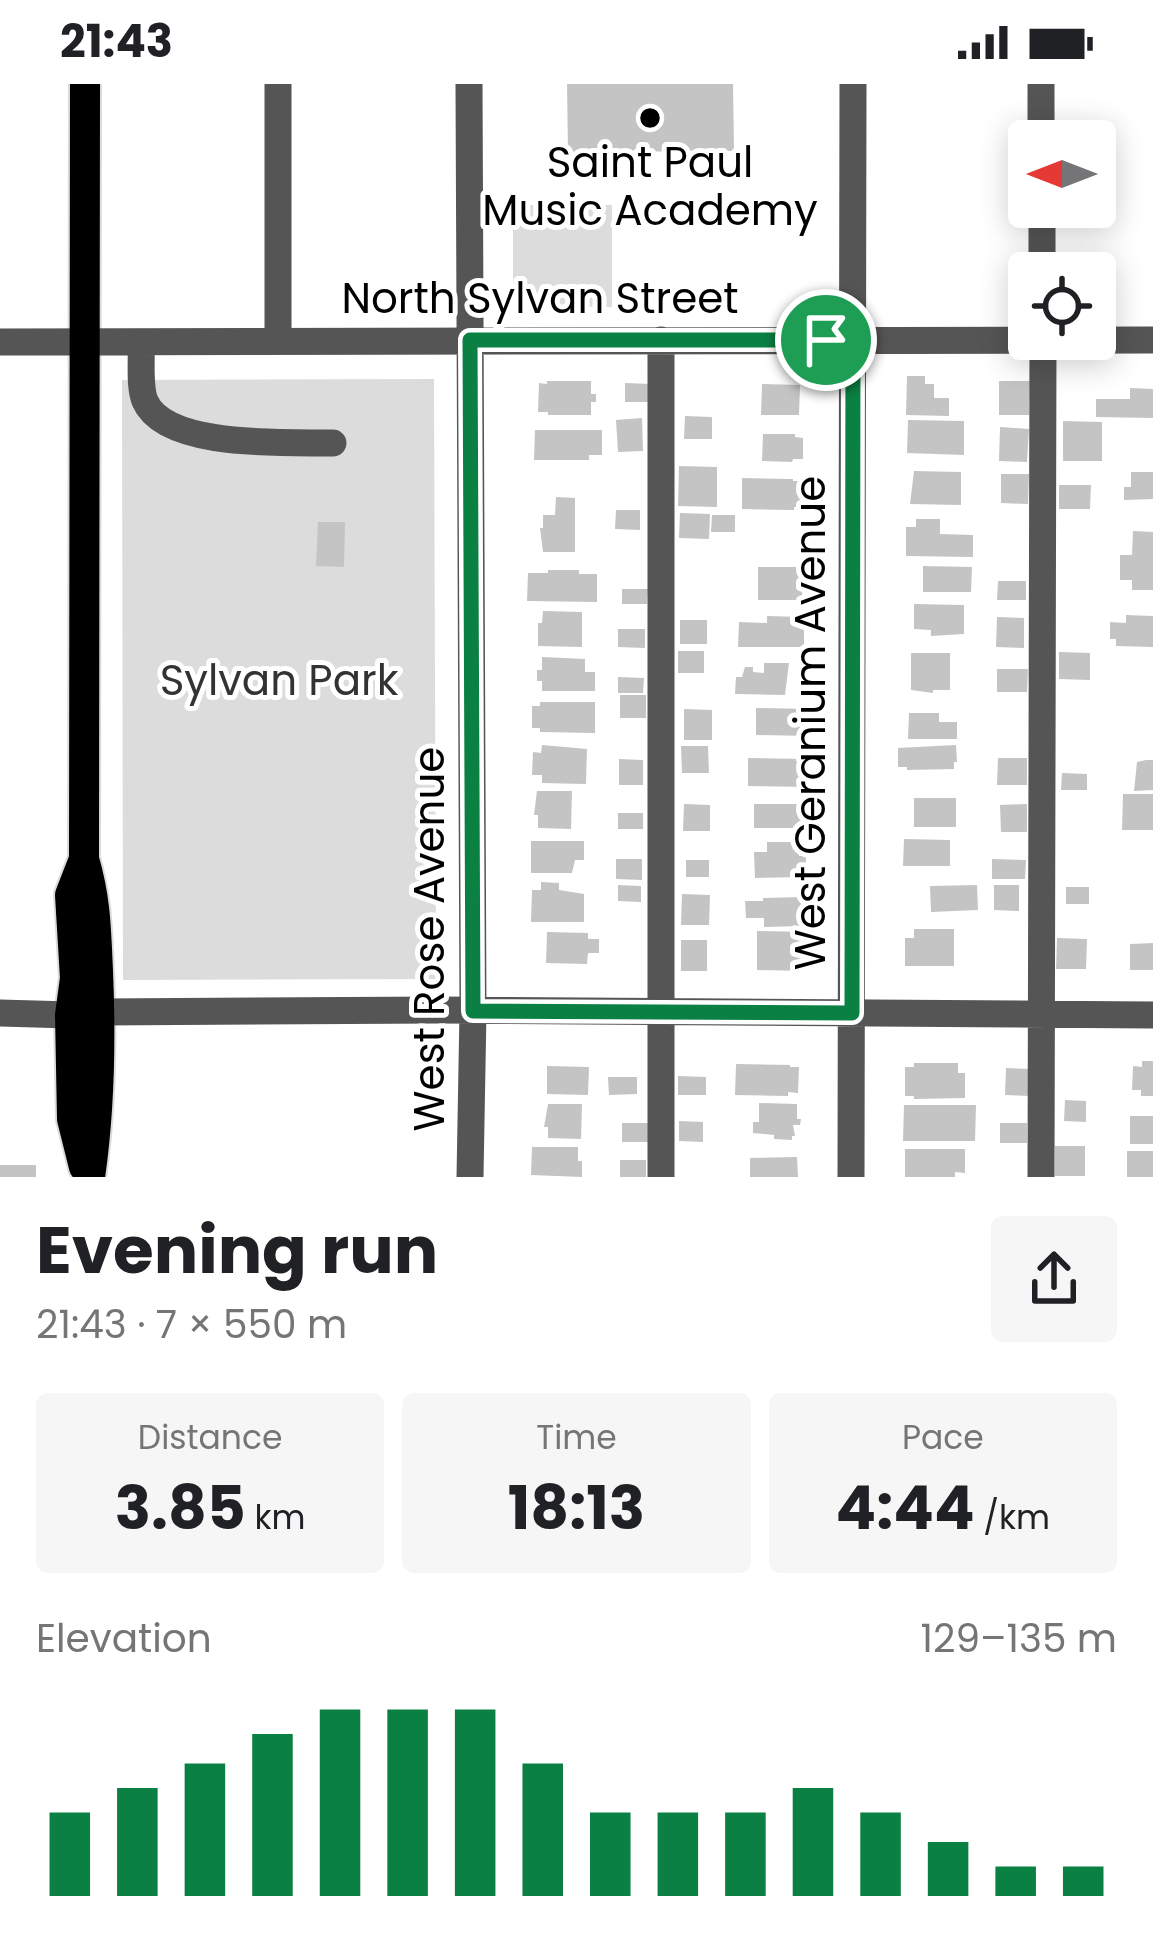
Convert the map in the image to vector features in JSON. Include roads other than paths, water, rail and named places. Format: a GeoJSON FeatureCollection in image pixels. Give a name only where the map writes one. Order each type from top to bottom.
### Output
{"type":"FeatureCollection","features":[{"type":"Feature","properties":{"kind":"main road"},"geometry":{"type":"LineString","coordinates":[[85,84],[84,860],[70,895],[75,978],[85,1013],[99,1115],[89,1177]]}},
{"type":"Feature","properties":{"kind":"street"},"geometry":{"type":"LineString","coordinates":[[278,84],[278,340]]}},
{"type":"Feature","properties":{"kind":"street","name":"West Rose Avenue"},"geometry":{"type":"LineString","coordinates":[[469,84],[470,1177]]}},
{"type":"Feature","properties":{"kind":"street","name":"West Geranium Avenue"},"geometry":{"type":"LineString","coordinates":[[851,1177],[853,84]]}},
{"type":"Feature","properties":{"kind":"street"},"geometry":{"type":"LineString","coordinates":[[1041,84],[1041,120]]}},
{"type":"Feature","properties":{"kind":"street"},"geometry":{"type":"LineString","coordinates":[[661,340],[661,1177]]}},
{"type":"Feature","properties":{"kind":"street","name":"North Sylvan Street"},"geometry":{"type":"LineString","coordinates":[[0,342],[1008,340]]}},
{"type":"Feature","properties":{"kind":"street","name":"North Sylvan Street"},"geometry":{"type":"LineString","coordinates":[[1116,340],[1153,340]]}},
{"type":"Feature","properties":{"kind":"street"},"geometry":{"type":"LineString","coordinates":[[141,344],[141,388],[157,418],[168,425],[205,436],[333,443]]}},
{"type":"Feature","properties":{"kind":"street"},"geometry":{"type":"LineString","coordinates":[[1041,1177],[1043,360]]}},
{"type":"Feature","properties":{"kind":"street"},"geometry":{"type":"LineString","coordinates":[[0,1013],[1153,1015]]}},
{"type":"Feature","properties":{"kind":"place","name":"Saint Paul Music Academy"},"geometry":{"type":"Point","coordinates":[650,118]}},
{"type":"Feature","properties":{"kind":"park label","name":"Sylvan Park"},"geometry":{"type":"Point","coordinates":[279,680]}}]}
